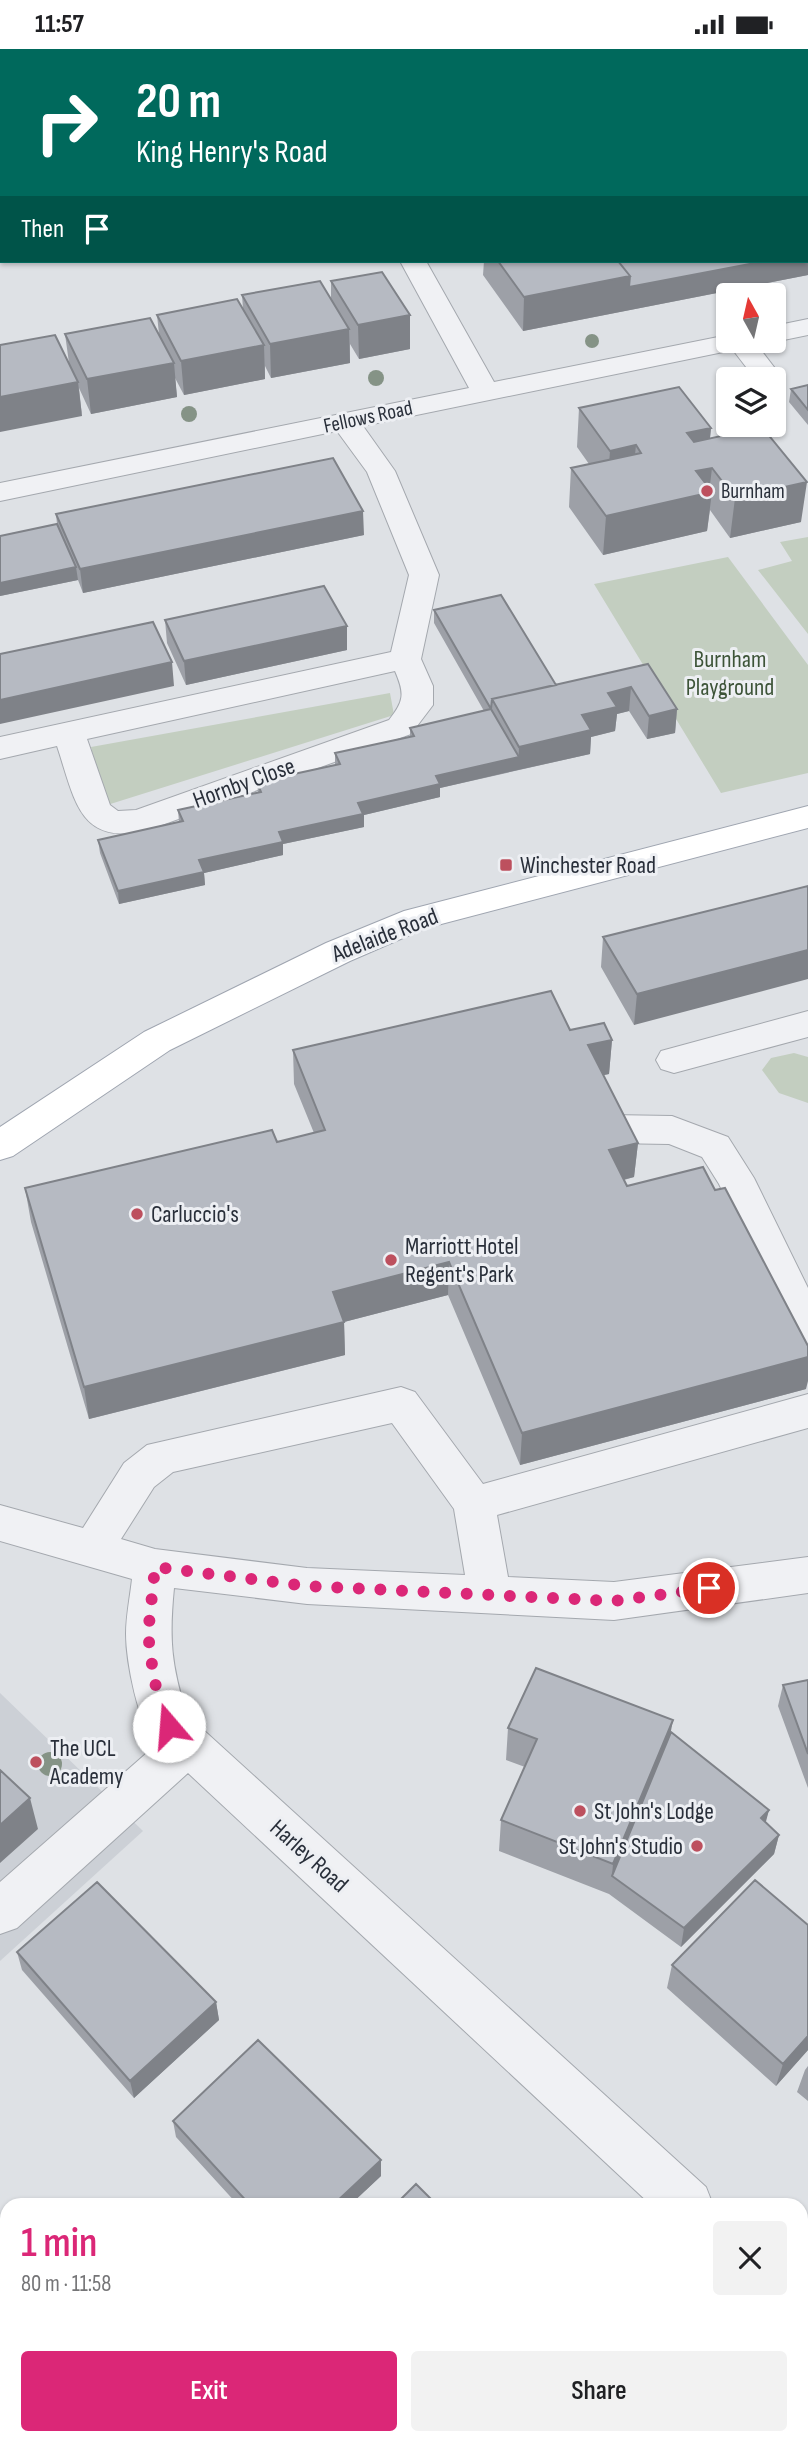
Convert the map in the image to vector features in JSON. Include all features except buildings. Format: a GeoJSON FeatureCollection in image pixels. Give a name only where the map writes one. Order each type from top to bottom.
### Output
{"type":"FeatureCollection","features":[{"type":"Feature","properties":{"kind":"main road","name":"Adelaide Road"},"geometry":{"type":"LineString","coordinates":[[0,1146],[157,1041],[338,952],[416,919],[808,817]]}},
{"type":"Feature","properties":{"kind":"street"},"geometry":{"type":"LineString","coordinates":[[414,263],[486,393]]}},
{"type":"Feature","properties":{"kind":"street"},"geometry":{"type":"LineString","coordinates":[[786,332],[808,327]]}},
{"type":"Feature","properties":{"kind":"street","name":"Fellows Road"},"geometry":{"type":"LineString","coordinates":[[0,492],[716,346]]}},
{"type":"Feature","properties":{"kind":"street"},"geometry":{"type":"LineString","coordinates":[[749,353],[763,367]]}},
{"type":"Feature","properties":{"kind":"street"},"geometry":{"type":"LineString","coordinates":[[0,748],[405,659],[424,575],[381,471],[345,422]]}},
{"type":"Feature","properties":{"kind":"street","name":"Hornby Close"},"geometry":{"type":"LineString","coordinates":[[69,733],[94,810],[111,823],[139,821],[400,727],[416,705],[417,687],[405,659]]}},
{"type":"Feature","properties":{"kind":"street"},"geometry":{"type":"LineString","coordinates":[[674,1060],[808,1024]]}},
{"type":"Feature","properties":{"kind":"street"},"geometry":{"type":"LineString","coordinates":[[610,1129],[672,1130],[715,1147],[735,1178],[808,1328]]}},
{"type":"Feature","properties":{"kind":"street"},"geometry":{"type":"LineString","coordinates":[[92,1550],[139,1475],[162,1457],[401,1404],[474,1504],[490,1595]]}},
{"type":"Feature","properties":{"kind":"street"},"geometry":{"type":"LineString","coordinates":[[474,1504],[808,1411]]}},
{"type":"Feature","properties":{"kind":"street"},"geometry":{"type":"LineString","coordinates":[[0,1523],[155,1567],[307,1586],[614,1601],[808,1575]]}},
{"type":"Feature","properties":{"kind":"street","name":"Harley Road"},"geometry":{"type":"LineString","coordinates":[[155,1567],[147,1621],[154,1680],[169,1726],[680,2198]]}},
{"type":"Feature","properties":{"kind":"street"},"geometry":{"type":"LineString","coordinates":[[0,1912],[188,1745]]}},
{"type":"Feature","properties":{"kind":"shaded area","name":"The UCL Academy"},"geometry":{"type":"Polygon","coordinates":[[[0,1693],[143,1831],[0,1961],[0,1693]]]}},
{"type":"Feature","properties":{"kind":"green space"},"geometry":{"type":"Polygon","coordinates":[[[808,537],[808,634],[758,570],[792,561],[780,542],[808,537]]]}},
{"type":"Feature","properties":{"kind":"green space","name":"Burnham Playground"},"geometry":{"type":"Polygon","coordinates":[[[728,557],[808,665],[808,773],[721,793],[594,584],[728,557]]]}},
{"type":"Feature","properties":{"kind":"green space"},"geometry":{"type":"Polygon","coordinates":[[[390,693],[394,715],[104,806],[91,747],[390,693]]]}},
{"type":"Feature","properties":{"kind":"green space"},"geometry":{"type":"Polygon","coordinates":[[[794,1053],[808,1057],[808,1103],[779,1093],[762,1070],[771,1058],[794,1053]]]}},
{"type":"Feature","properties":{"kind":"place","name":"Burnham"},"geometry":{"type":"Point","coordinates":[707,491]}},
{"type":"Feature","properties":{"kind":"place","name":"Winchester Road"},"geometry":{"type":"Point","coordinates":[506,865]}},
{"type":"Feature","properties":{"kind":"place","name":"Carluccio's"},"geometry":{"type":"Point","coordinates":[137,1214]}},
{"type":"Feature","properties":{"kind":"place","name":"Marriott Hotel Regent's Park"},"geometry":{"type":"Point","coordinates":[391,1260]}},
{"type":"Feature","properties":{"kind":"place","name":"The UCL Academy"},"geometry":{"type":"Point","coordinates":[36,1762]}},
{"type":"Feature","properties":{"kind":"place","name":"St John's Lodge"},"geometry":{"type":"Point","coordinates":[580,1811]}},
{"type":"Feature","properties":{"kind":"place","name":"St John's Studio"},"geometry":{"type":"Point","coordinates":[697,1846]}},
{"type":"Feature","properties":{"kind":"route"},"geometry":{"type":"LineString","coordinates":[[169,1726],[154,1680],[148,1634],[147,1621],[155,1567],[307,1586],[614,1601],[709,1588]]}}]}
